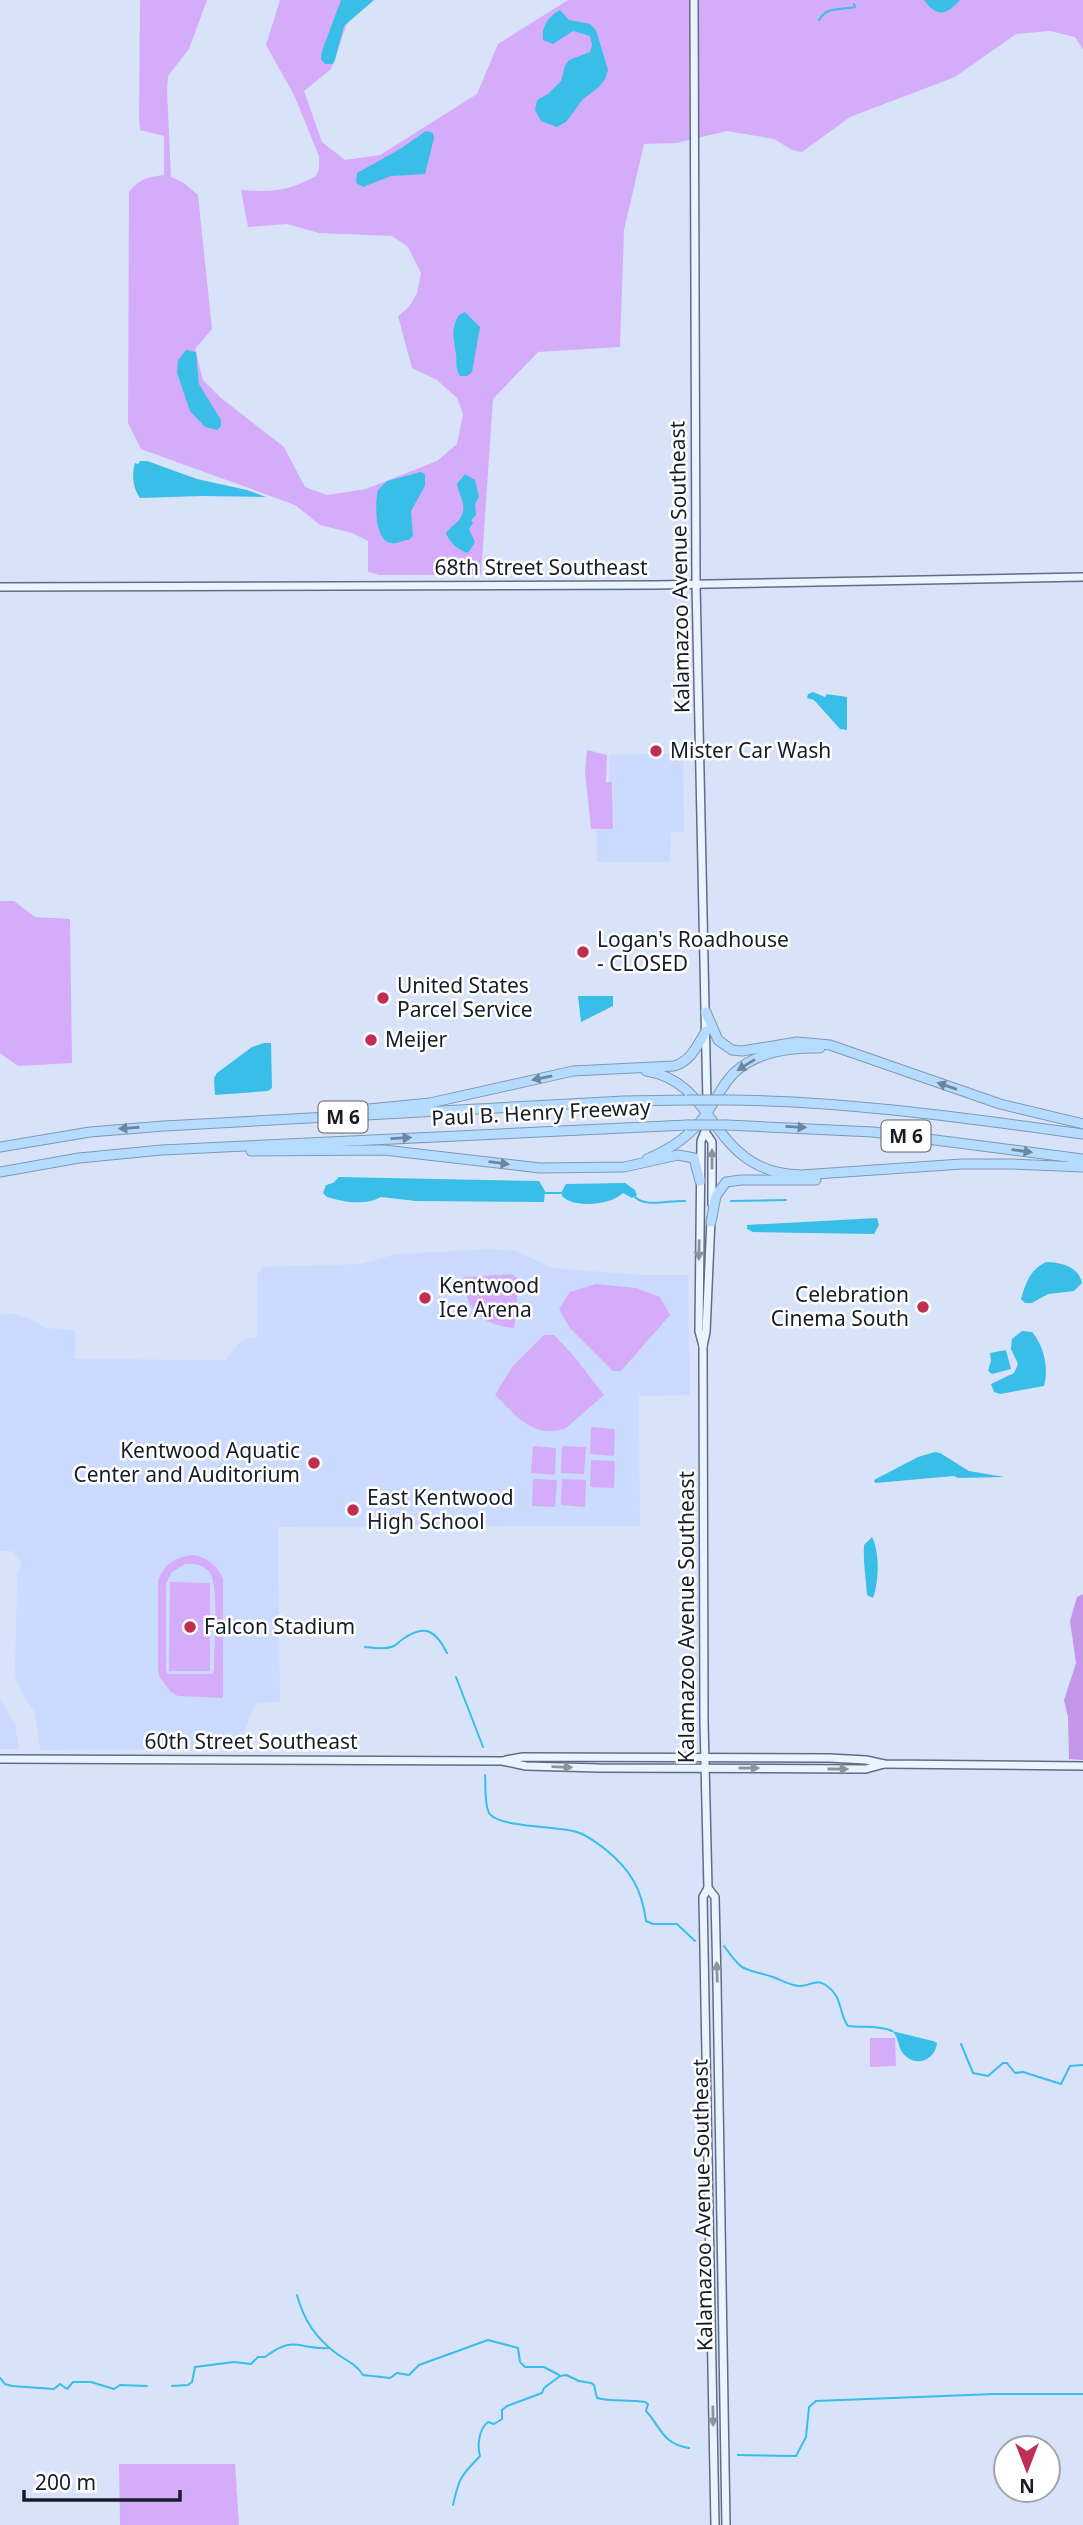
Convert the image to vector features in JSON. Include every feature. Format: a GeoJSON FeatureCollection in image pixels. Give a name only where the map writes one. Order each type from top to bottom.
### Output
{"type":"FeatureCollection","features":[{"type":"Feature","properties":{"kind":"highway"},"geometry":{"type":"LineString","coordinates":[[706,1012],[718,1040],[732,1051],[787,1042],[807,1042],[844,1049],[1000,1104],[1083,1124]]}},
{"type":"Feature","properties":{"kind":"highway"},"geometry":{"type":"LineString","coordinates":[[164,1126],[407,1106],[563,1073],[678,1065],[691,1056],[706,1031]]}},
{"type":"Feature","properties":{"kind":"highway"},"geometry":{"type":"LineString","coordinates":[[596,1167],[636,1162],[668,1150],[691,1133],[734,1073],[751,1061],[772,1053],[821,1048],[883,1064]]}},
{"type":"Feature","properties":{"kind":"highway"},"geometry":{"type":"LineString","coordinates":[[610,1069],[652,1072],[669,1077],[686,1088],[736,1151],[752,1163],[771,1171],[801,1175],[987,1164],[1083,1167]]}},
{"type":"Feature","properties":{"kind":"highway","name":"Paul B. Henry Freeway"},"geometry":{"type":"LineString","coordinates":[[0,1147],[90,1132],[164,1126],[687,1100],[796,1102],[886,1108],[1083,1134]]}},
{"type":"Feature","properties":{"kind":"highway","name":"Paul B. Henry Freeway"},"geometry":{"type":"LineString","coordinates":[[0,1172],[79,1158],[162,1150],[687,1125],[873,1132],[1083,1159]]}},
{"type":"Feature","properties":{"kind":"highway"},"geometry":{"type":"LineString","coordinates":[[162,1150],[367,1150],[540,1168],[629,1167],[678,1155],[690,1155],[695,1160],[700,1181]]}},
{"type":"Feature","properties":{"kind":"highway"},"geometry":{"type":"LineString","coordinates":[[711,1222],[718,1191],[723,1184],[730,1181],[811,1181],[883,1170]]}},
{"type":"Feature","properties":{"kind":"main road","name":"Kalamazoo Avenue Southeast"},"geometry":{"type":"LineString","coordinates":[[695,0],[696,584],[706,1012],[706,1133],[701,1142],[700,1181],[699,1331],[703,1346]]}},
{"type":"Feature","properties":{"kind":"main road","name":"68th Street Southeast"},"geometry":{"type":"LineString","coordinates":[[0,587],[696,584],[1083,577]]}},
{"type":"Feature","properties":{"kind":"main road","name":"Kalamazoo Avenue Southeast"},"geometry":{"type":"LineString","coordinates":[[706,1133],[712,1142],[711,1222],[703,1346],[708,1888],[703,1897],[703,1916],[715,2525]]}},
{"type":"Feature","properties":{"kind":"main road","name":"60th Street Southeast"},"geometry":{"type":"LineString","coordinates":[[0,1759],[502,1761],[523,1757],[624,1756],[802,1758],[866,1760],[884,1764],[1083,1766]]}},
{"type":"Feature","properties":{"kind":"main road"},"geometry":{"type":"LineString","coordinates":[[605,1768],[607,1762],[624,1756]]}},
{"type":"Feature","properties":{"kind":"main road"},"geometry":{"type":"LineString","coordinates":[[792,1768],[799,1765],[802,1758]]}},
{"type":"Feature","properties":{"kind":"main road","name":"60th Street Southeast"},"geometry":{"type":"LineString","coordinates":[[502,1761],[526,1766],[705,1769],[866,1769],[884,1764]]}},
{"type":"Feature","properties":{"kind":"main road","name":"Kalamazoo Avenue Southeast"},"geometry":{"type":"LineString","coordinates":[[708,1888],[715,1897],[716,1924],[726,2525]]}},
{"type":"Feature","properties":{"kind":"main road"},"geometry":{"type":"LineString","coordinates":[[703,1916],[710,1917],[716,1924]]}},
{"type":"Feature","properties":{"kind":"main road"},"geometry":{"type":"LineString","coordinates":[[705,1975],[710,2014],[717,2017]]}},
{"type":"Feature","properties":{"kind":"main road"},"geometry":{"type":"LineString","coordinates":[[713,2444],[722,2448],[723,2491],[726,2499]]}},
{"type":"Feature","properties":{"kind":"shaded area"},"geometry":{"type":"Polygon","coordinates":[[[140,0],[207,0],[189,49],[168,76],[167,89],[171,177],[184,183],[198,195],[212,329],[195,349],[203,380],[221,398],[284,447],[305,487],[327,495],[366,489],[437,461],[457,444],[463,414],[457,398],[437,380],[412,368],[398,316],[409,307],[417,293],[421,273],[408,247],[392,236],[319,233],[287,224],[248,227],[241,190],[271,191],[288,188],[316,176],[319,169],[319,156],[294,95],[266,45],[280,0],[372,0],[348,21],[331,69],[304,91],[322,142],[345,160],[380,155],[477,94],[498,44],[568,0],[1083,0],[1083,50],[1075,37],[1050,31],[1016,34],[955,77],[850,117],[802,152],[792,150],[774,139],[727,131],[676,143],[644,144],[624,230],[620,347],[538,352],[493,399],[481,575],[380,575],[368,572],[368,541],[352,533],[320,525],[295,505],[141,449],[128,423],[129,192],[144,179],[164,175],[164,136],[140,130],[140,0]]]}},
{"type":"Feature","properties":{"kind":"shaded area"},"geometry":{"type":"Polygon","coordinates":[[[587,750],[607,755],[606,782],[612,782],[613,829],[591,829],[585,772],[587,750]]]}},
{"type":"Feature","properties":{"kind":"shaded area"},"geometry":{"type":"Polygon","coordinates":[[[683,753],[684,832],[671,832],[670,862],[597,862],[597,830],[614,829],[613,782],[609,782],[609,755],[683,753]]]}},
{"type":"Feature","properties":{"kind":"shaded area"},"geometry":{"type":"Polygon","coordinates":[[[0,901],[14,901],[35,917],[70,919],[72,1063],[18,1066],[0,1053],[0,901]]]}},
{"type":"Feature","properties":{"kind":"shaded area","name":"East Kentwood High School"},"geometry":{"type":"Polygon","coordinates":[[[491,1249],[516,1251],[552,1268],[641,1275],[688,1275],[690,1395],[639,1396],[640,1526],[278,1527],[280,1702],[256,1703],[237,1749],[40,1750],[35,1713],[21,1692],[15,1675],[17,1573],[22,1562],[11,1551],[0,1551],[0,1315],[12,1313],[45,1328],[75,1330],[75,1359],[226,1360],[245,1339],[257,1337],[257,1275],[263,1267],[360,1264],[397,1254],[491,1249]]]}},
{"type":"Feature","properties":{"kind":"shaded area"},"geometry":{"type":"Polygon","coordinates":[[[512,1274],[517,1278],[514,1328],[493,1323],[477,1314],[467,1298],[464,1277],[512,1274]]]}},
{"type":"Feature","properties":{"kind":"shaded area"},"geometry":{"type":"Polygon","coordinates":[[[596,1284],[636,1288],[660,1297],[670,1315],[621,1371],[613,1371],[569,1327],[559,1309],[570,1292],[596,1284]]]}},
{"type":"Feature","properties":{"kind":"shaded area"},"geometry":{"type":"Polygon","coordinates":[[[544,1335],[554,1335],[604,1395],[566,1428],[554,1431],[544,1431],[526,1424],[495,1395],[512,1367],[544,1335]]]}},
{"type":"Feature","properties":{"kind":"shaded area"},"geometry":{"type":"Polygon","coordinates":[[[591,1427],[615,1429],[614,1456],[590,1454],[591,1427]]]}},
{"type":"Feature","properties":{"kind":"shaded area"},"geometry":{"type":"Polygon","coordinates":[[[533,1446],[556,1448],[555,1475],[531,1473],[533,1446]]]}},
{"type":"Feature","properties":{"kind":"shaded area"},"geometry":{"type":"Polygon","coordinates":[[[562,1446],[586,1447],[584,1474],[561,1473],[562,1446]]]}},
{"type":"Feature","properties":{"kind":"shaded area"},"geometry":{"type":"Polygon","coordinates":[[[591,1460],[615,1461],[614,1488],[590,1487],[591,1460]]]}},
{"type":"Feature","properties":{"kind":"shaded area"},"geometry":{"type":"Polygon","coordinates":[[[533,1479],[557,1480],[555,1507],[532,1506],[533,1479]]]}},
{"type":"Feature","properties":{"kind":"shaded area"},"geometry":{"type":"Polygon","coordinates":[[[562,1479],[586,1480],[585,1507],[561,1505],[562,1479]]]}},
{"type":"Feature","properties":{"kind":"shaded area"},"geometry":{"type":"Polygon","coordinates":[[[187,1556],[198,1556],[207,1560],[223,1579],[223,1698],[178,1696],[171,1692],[160,1678],[158,1581],[167,1566],[187,1556]],[[185,1564],[172,1572],[166,1584],[167,1674],[213,1674],[213,1580],[205,1568],[185,1564]]]}},
{"type":"Feature","properties":{"kind":"shaded area","name":"Falcon Stadium"},"geometry":{"type":"Polygon","coordinates":[[[170,1582],[210,1583],[210,1671],[169,1671],[170,1582]]]}},
{"type":"Feature","properties":{"kind":"shaded area"},"geometry":{"type":"Polygon","coordinates":[[[1083,1594],[1083,1760],[1069,1759],[1068,1717],[1064,1700],[1076,1663],[1070,1621],[1077,1597],[1083,1594]]]}},
{"type":"Feature","properties":{"kind":"shaded area"},"geometry":{"type":"Polygon","coordinates":[[[0,1698],[15,1724],[19,1749],[0,1749],[0,1698]]]}},
{"type":"Feature","properties":{"kind":"shaded area"},"geometry":{"type":"Polygon","coordinates":[[[870,2038],[895,2038],[896,2066],[870,2067],[870,2038]]]}},
{"type":"Feature","properties":{"kind":"shaded area"},"geometry":{"type":"Polygon","coordinates":[[[119,2464],[235,2464],[239,2525],[120,2525],[119,2464]]]}},
{"type":"Feature","properties":{"kind":"water"},"geometry":{"type":"Polygon","coordinates":[[[341,0],[374,0],[344,26],[333,64],[325,64],[321,59],[322,51],[341,0]]]}},
{"type":"Feature","properties":{"kind":"water"},"geometry":{"type":"Polygon","coordinates":[[[924,0],[960,0],[951,9],[938,12],[924,0]]]}},
{"type":"Feature","properties":{"kind":"water"},"geometry":{"type":"Polygon","coordinates":[[[560,10],[569,20],[590,24],[596,30],[608,70],[599,87],[583,99],[566,122],[557,127],[541,121],[535,110],[537,100],[548,94],[561,81],[569,60],[590,52],[592,45],[590,36],[573,31],[553,44],[543,40],[543,30],[547,22],[560,10]]]}},
{"type":"Feature","properties":{"kind":"water"},"geometry":{"type":"Polygon","coordinates":[[[426,131],[433,133],[434,138],[425,174],[391,176],[363,187],[356,183],[357,173],[426,131]]]}},
{"type":"Feature","properties":{"kind":"water"},"geometry":{"type":"Polygon","coordinates":[[[465,312],[480,327],[472,372],[467,376],[460,376],[454,330],[459,315],[465,312]]]}},
{"type":"Feature","properties":{"kind":"water"},"geometry":{"type":"Polygon","coordinates":[[[186,350],[196,352],[199,384],[221,420],[221,426],[217,430],[205,427],[190,411],[177,373],[178,360],[186,350]]]}},
{"type":"Feature","properties":{"kind":"water"},"geometry":{"type":"Polygon","coordinates":[[[140,461],[266,497],[140,498],[133,478],[135,463],[140,461]]]}},
{"type":"Feature","properties":{"kind":"water"},"geometry":{"type":"Polygon","coordinates":[[[421,472],[425,474],[425,486],[411,511],[413,536],[409,540],[396,543],[385,541],[377,520],[378,490],[387,481],[421,472]]]}},
{"type":"Feature","properties":{"kind":"water"},"geometry":{"type":"Polygon","coordinates":[[[465,474],[475,480],[479,497],[475,504],[476,515],[471,520],[473,523],[469,529],[475,542],[468,553],[455,546],[446,533],[462,516],[463,506],[457,484],[465,474]]]}},
{"type":"Feature","properties":{"kind":"water"},"geometry":{"type":"Polygon","coordinates":[[[813,692],[825,697],[827,694],[847,697],[847,730],[840,729],[814,700],[807,698],[808,694],[813,692]]]}},
{"type":"Feature","properties":{"kind":"water"},"geometry":{"type":"Polygon","coordinates":[[[578,996],[613,996],[613,1006],[581,1022],[578,996]]]}},
{"type":"Feature","properties":{"kind":"water"},"geometry":{"type":"Polygon","coordinates":[[[271,1043],[272,1088],[268,1091],[215,1095],[214,1078],[217,1073],[252,1047],[271,1043]]]}},
{"type":"Feature","properties":{"kind":"water"},"geometry":{"type":"Polygon","coordinates":[[[339,1177],[539,1181],[545,1191],[544,1202],[416,1201],[381,1197],[368,1202],[347,1202],[327,1197],[323,1193],[326,1185],[339,1177]]]}},
{"type":"Feature","properties":{"kind":"water"},"geometry":{"type":"Polygon","coordinates":[[[625,1183],[635,1190],[637,1195],[632,1198],[623,1193],[602,1203],[593,1204],[575,1203],[562,1196],[566,1184],[625,1183]]]}},
{"type":"Feature","properties":{"kind":"water"},"geometry":{"type":"Polygon","coordinates":[[[877,1218],[879,1225],[874,1234],[753,1232],[747,1229],[747,1225],[877,1218]]]}},
{"type":"Feature","properties":{"kind":"water"},"geometry":{"type":"Polygon","coordinates":[[[1046,1262],[1069,1266],[1077,1273],[1082,1283],[1074,1291],[1048,1294],[1032,1303],[1025,1303],[1021,1299],[1027,1282],[1032,1273],[1046,1262]]]}},
{"type":"Feature","properties":{"kind":"water"},"geometry":{"type":"Polygon","coordinates":[[[1022,1331],[1032,1332],[1042,1350],[1046,1365],[1044,1386],[1000,1394],[994,1392],[991,1384],[1014,1373],[1018,1364],[1011,1349],[1012,1339],[1022,1331]]]}},
{"type":"Feature","properties":{"kind":"water"},"geometry":{"type":"Polygon","coordinates":[[[1006,1350],[1011,1369],[992,1374],[988,1371],[990,1353],[1006,1350]]]}},
{"type":"Feature","properties":{"kind":"water"},"geometry":{"type":"Polygon","coordinates":[[[935,1452],[969,1471],[1004,1477],[954,1476],[875,1483],[874,1480],[918,1457],[935,1452]]]}},
{"type":"Feature","properties":{"kind":"water"},"geometry":{"type":"Polygon","coordinates":[[[872,1537],[878,1568],[873,1598],[867,1595],[864,1551],[864,1545],[872,1537]]]}},
{"type":"Feature","properties":{"kind":"water"},"geometry":{"type":"Polygon","coordinates":[[[892,2031],[937,2043],[932,2055],[923,2061],[907,2057],[892,2031]]]}},
{"type":"Feature","properties":{"kind":"waterway"},"geometry":{"type":"LineString","coordinates":[[819,20],[826,12],[855,7],[854,4]]}},
{"type":"Feature","properties":{"kind":"waterway"},"geometry":{"type":"LineString","coordinates":[[545,1193],[562,1193]]}},
{"type":"Feature","properties":{"kind":"waterway"},"geometry":{"type":"LineString","coordinates":[[635,1197],[652,1203],[685,1201]]}},
{"type":"Feature","properties":{"kind":"waterway"},"geometry":{"type":"LineString","coordinates":[[731,1201],[786,1200]]}},
{"type":"Feature","properties":{"kind":"waterway"},"geometry":{"type":"LineString","coordinates":[[365,1647],[391,1647],[411,1634],[424,1631],[439,1639],[447,1653]]}},
{"type":"Feature","properties":{"kind":"waterway"},"geometry":{"type":"LineString","coordinates":[[456,1677],[483,1747]]}},
{"type":"Feature","properties":{"kind":"waterway"},"geometry":{"type":"LineString","coordinates":[[485,1775],[487,1809],[495,1818],[516,1824],[569,1830],[588,1837],[605,1849],[628,1872],[638,1889],[646,1921],[653,1924],[677,1924],[695,1941]]}},
{"type":"Feature","properties":{"kind":"waterway"},"geometry":{"type":"LineString","coordinates":[[724,1946],[736,1962],[749,1970],[795,1985],[818,1982],[824,1984],[838,1999],[848,2026],[877,2027],[892,2031]]}},
{"type":"Feature","properties":{"kind":"waterway"},"geometry":{"type":"LineString","coordinates":[[961,2044],[973,2073],[988,2076],[1003,2063],[1007,2063],[1015,2073],[1023,2072],[1061,2084],[1070,2066],[1083,2065]]}},
{"type":"Feature","properties":{"kind":"waterway"},"geometry":{"type":"LineString","coordinates":[[297,2295],[303,2313],[317,2335],[363,2375],[390,2378],[397,2373],[409,2375],[419,2365],[488,2340],[518,2348],[520,2362],[525,2367],[544,2367],[559,2375]]}},
{"type":"Feature","properties":{"kind":"waterway"},"geometry":{"type":"LineString","coordinates":[[172,2386],[188,2385],[192,2382],[195,2367],[234,2362],[251,2364],[258,2357],[265,2357],[283,2346],[290,2345],[329,2348]]}},
{"type":"Feature","properties":{"kind":"waterway"},"geometry":{"type":"LineString","coordinates":[[453,2505],[462,2477],[480,2456],[480,2438],[485,2425],[502,2419],[502,2410],[507,2406],[542,2393],[544,2388],[560,2376],[566,2375],[591,2383],[597,2398],[645,2402],[648,2404],[646,2411],[667,2439],[689,2448]]}},
{"type":"Feature","properties":{"kind":"waterway"},"geometry":{"type":"LineString","coordinates":[[0,2378],[5,2384],[12,2386],[54,2389],[60,2384],[67,2389],[73,2382],[91,2382],[114,2389],[120,2385],[147,2386]]}},
{"type":"Feature","properties":{"kind":"waterway"},"geometry":{"type":"LineString","coordinates":[[738,2455],[796,2456],[806,2437],[809,2407],[816,2401],[994,2394],[1083,2394]]}},
{"type":"Feature","properties":{"kind":"place","name":"Mister Car Wash"},"geometry":{"type":"Point","coordinates":[656,751]}},
{"type":"Feature","properties":{"kind":"place","name":"Logan's Roadhouse - CLOSED"},"geometry":{"type":"Point","coordinates":[583,952]}},
{"type":"Feature","properties":{"kind":"place","name":"United States Parcel Service"},"geometry":{"type":"Point","coordinates":[383,998]}},
{"type":"Feature","properties":{"kind":"place","name":"Meijer"},"geometry":{"type":"Point","coordinates":[371,1040]}},
{"type":"Feature","properties":{"kind":"place","name":"Kentwood Ice Arena"},"geometry":{"type":"Point","coordinates":[425,1298]}},
{"type":"Feature","properties":{"kind":"place","name":"Celebration Cinema South"},"geometry":{"type":"Point","coordinates":[923,1307]}},
{"type":"Feature","properties":{"kind":"place","name":"Kentwood Aquatic Center and Auditorium"},"geometry":{"type":"Point","coordinates":[314,1463]}},
{"type":"Feature","properties":{"kind":"place","name":"East Kentwood High School"},"geometry":{"type":"Point","coordinates":[353,1510]}},
{"type":"Feature","properties":{"kind":"place","name":"Falcon Stadium"},"geometry":{"type":"Point","coordinates":[190,1627]}}]}
